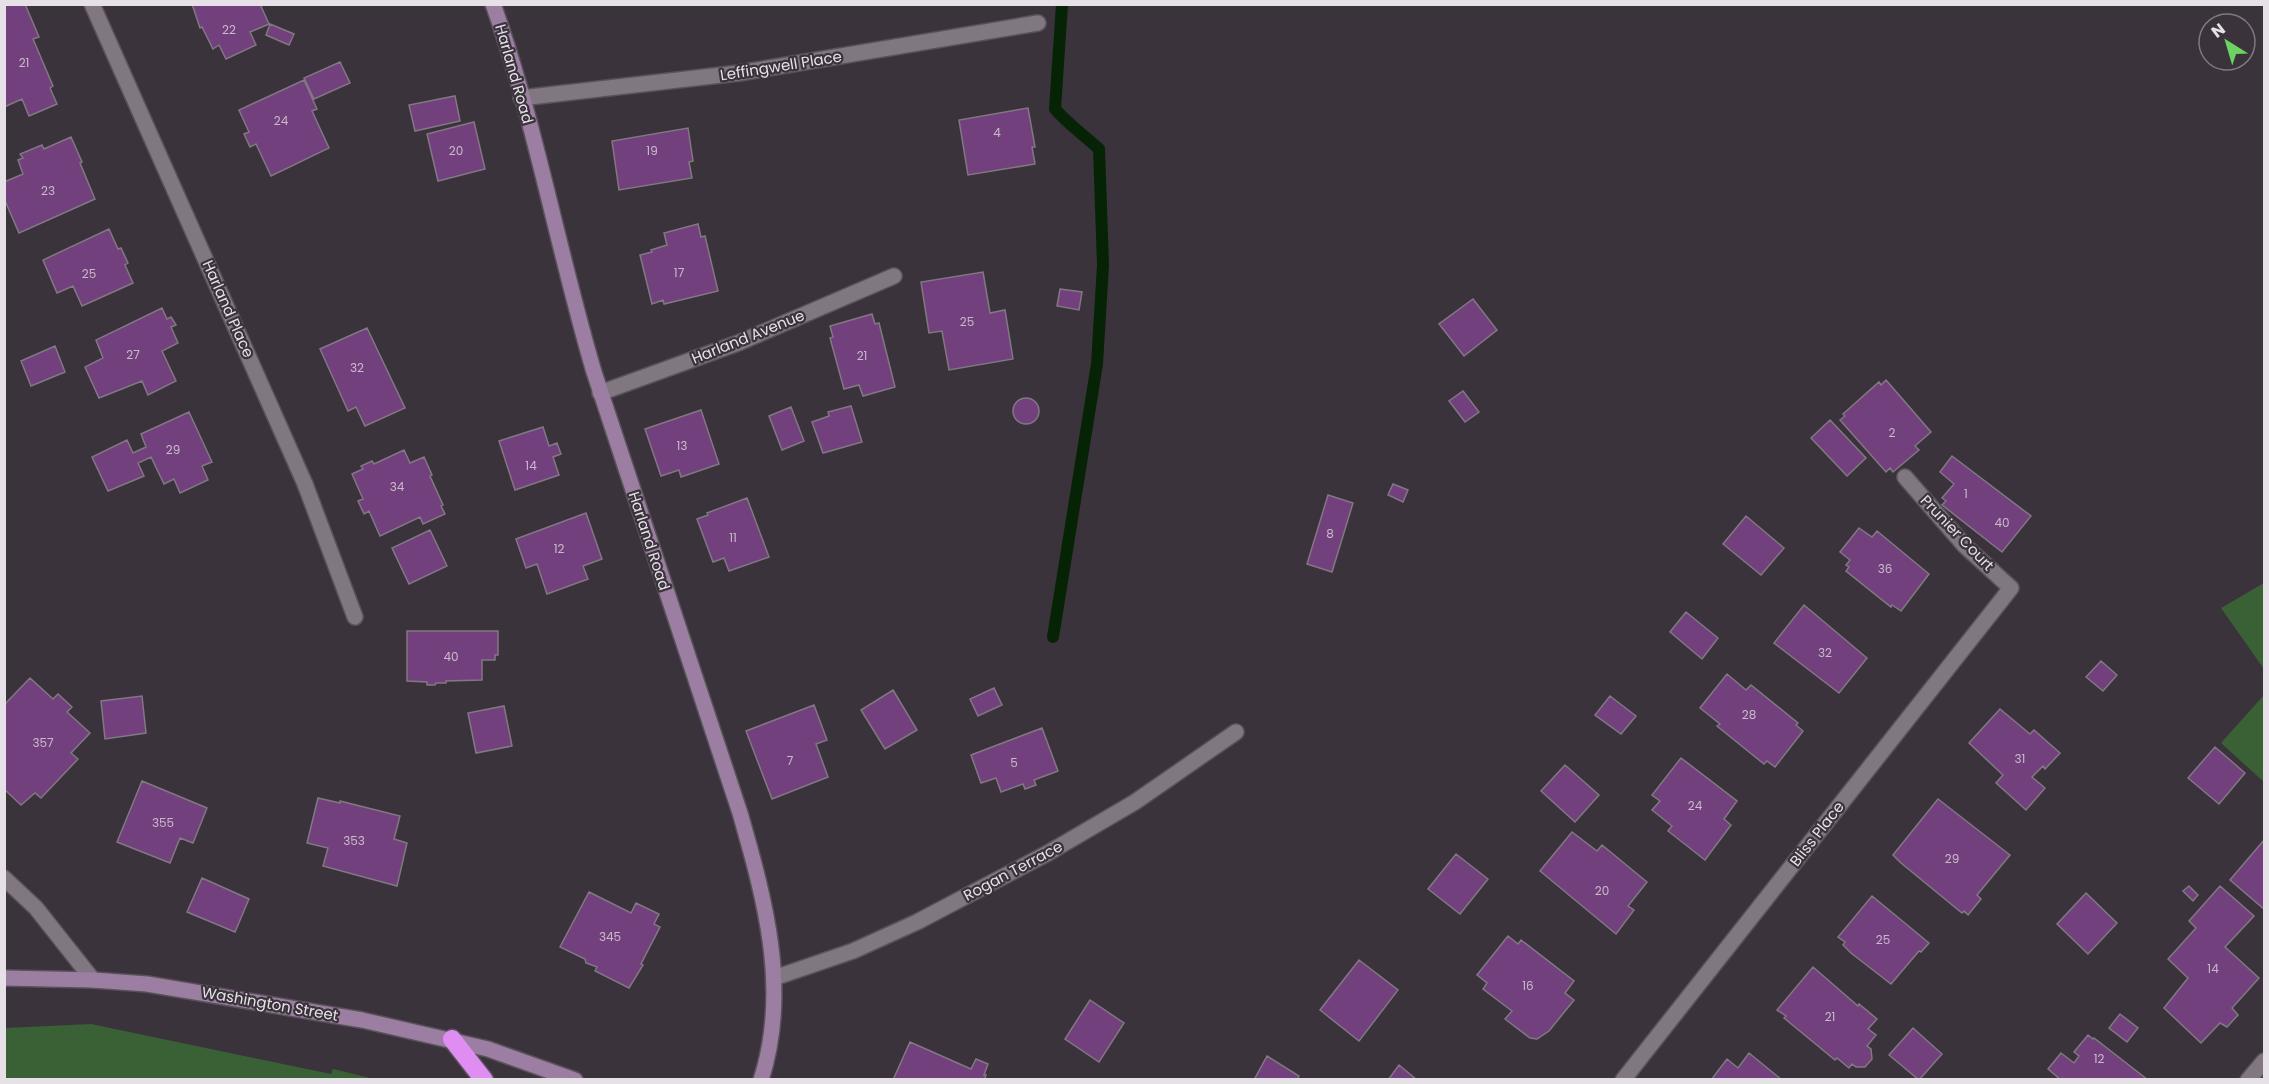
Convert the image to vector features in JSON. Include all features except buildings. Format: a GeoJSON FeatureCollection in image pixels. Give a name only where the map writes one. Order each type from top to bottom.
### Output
{"type":"FeatureCollection","features":[{"type":"Feature","properties":{"kind":"highway"},"geometry":{"type":"LineString","coordinates":[[452,1039],[484,1080]]}},
{"type":"Feature","properties":{"kind":"main road","name":"Harland Road"},"geometry":{"type":"LineString","coordinates":[[493,4],[521,98],[575,307],[600,393],[757,873],[768,925],[775,998],[772,1026],[760,1080]]}},
{"type":"Feature","properties":{"kind":"main road","name":"Washington Street"},"geometry":{"type":"LineString","coordinates":[[4,978],[147,984],[256,1001],[452,1039],[516,1058],[575,1080]]}},
{"type":"Feature","properties":{"kind":"street","name":"Harland Place"},"geometry":{"type":"LineString","coordinates":[[92,4],[305,484],[355,618]]}},
{"type":"Feature","properties":{"kind":"street","name":"Leffingwell Place"},"geometry":{"type":"LineString","coordinates":[[521,98],[739,73],[1038,23]]}},
{"type":"Feature","properties":{"kind":"street","name":"Harland Avenue"},"geometry":{"type":"LineString","coordinates":[[600,393],[738,343],[894,276]]}},
{"type":"Feature","properties":{"kind":"street","name":"Prunier Court"},"geometry":{"type":"LineString","coordinates":[[1905,477],[1965,546],[2011,588]]}},
{"type":"Feature","properties":{"kind":"street","name":"Bliss Place"},"geometry":{"type":"LineString","coordinates":[[1623,1080],[2011,588]]}},
{"type":"Feature","properties":{"kind":"street","name":"Rogan Terrace"},"geometry":{"type":"LineString","coordinates":[[774,978],[853,951],[917,922],[1038,859],[1136,802],[1236,732]]}},
{"type":"Feature","properties":{"kind":"street"},"geometry":{"type":"LineString","coordinates":[[4,878],[36,908],[93,980]]}},
{"type":"Feature","properties":{"kind":"street"},"geometry":{"type":"LineString","coordinates":[[2248,1080],[2265,1061]]}},
{"type":"Feature","properties":{"kind":"green space"},"geometry":{"type":"Polygon","coordinates":[[[2264,583],[2264,669],[2221,608],[2264,583]]]}},
{"type":"Feature","properties":{"kind":"green space"},"geometry":{"type":"Polygon","coordinates":[[[2264,695],[2264,782],[2221,743],[2264,695]]]}},
{"type":"Feature","properties":{"kind":"green space"},"geometry":{"type":"Polygon","coordinates":[[[91,1024],[331,1074],[333,1069],[374,1079],[5,1079],[5,1028],[91,1024]]]}},
{"type":"Feature","properties":{"kind":"waterway"},"geometry":{"type":"LineString","coordinates":[[1053,637],[1097,364],[1103,265],[1099,149],[1055,109],[1062,4]]}}]}
